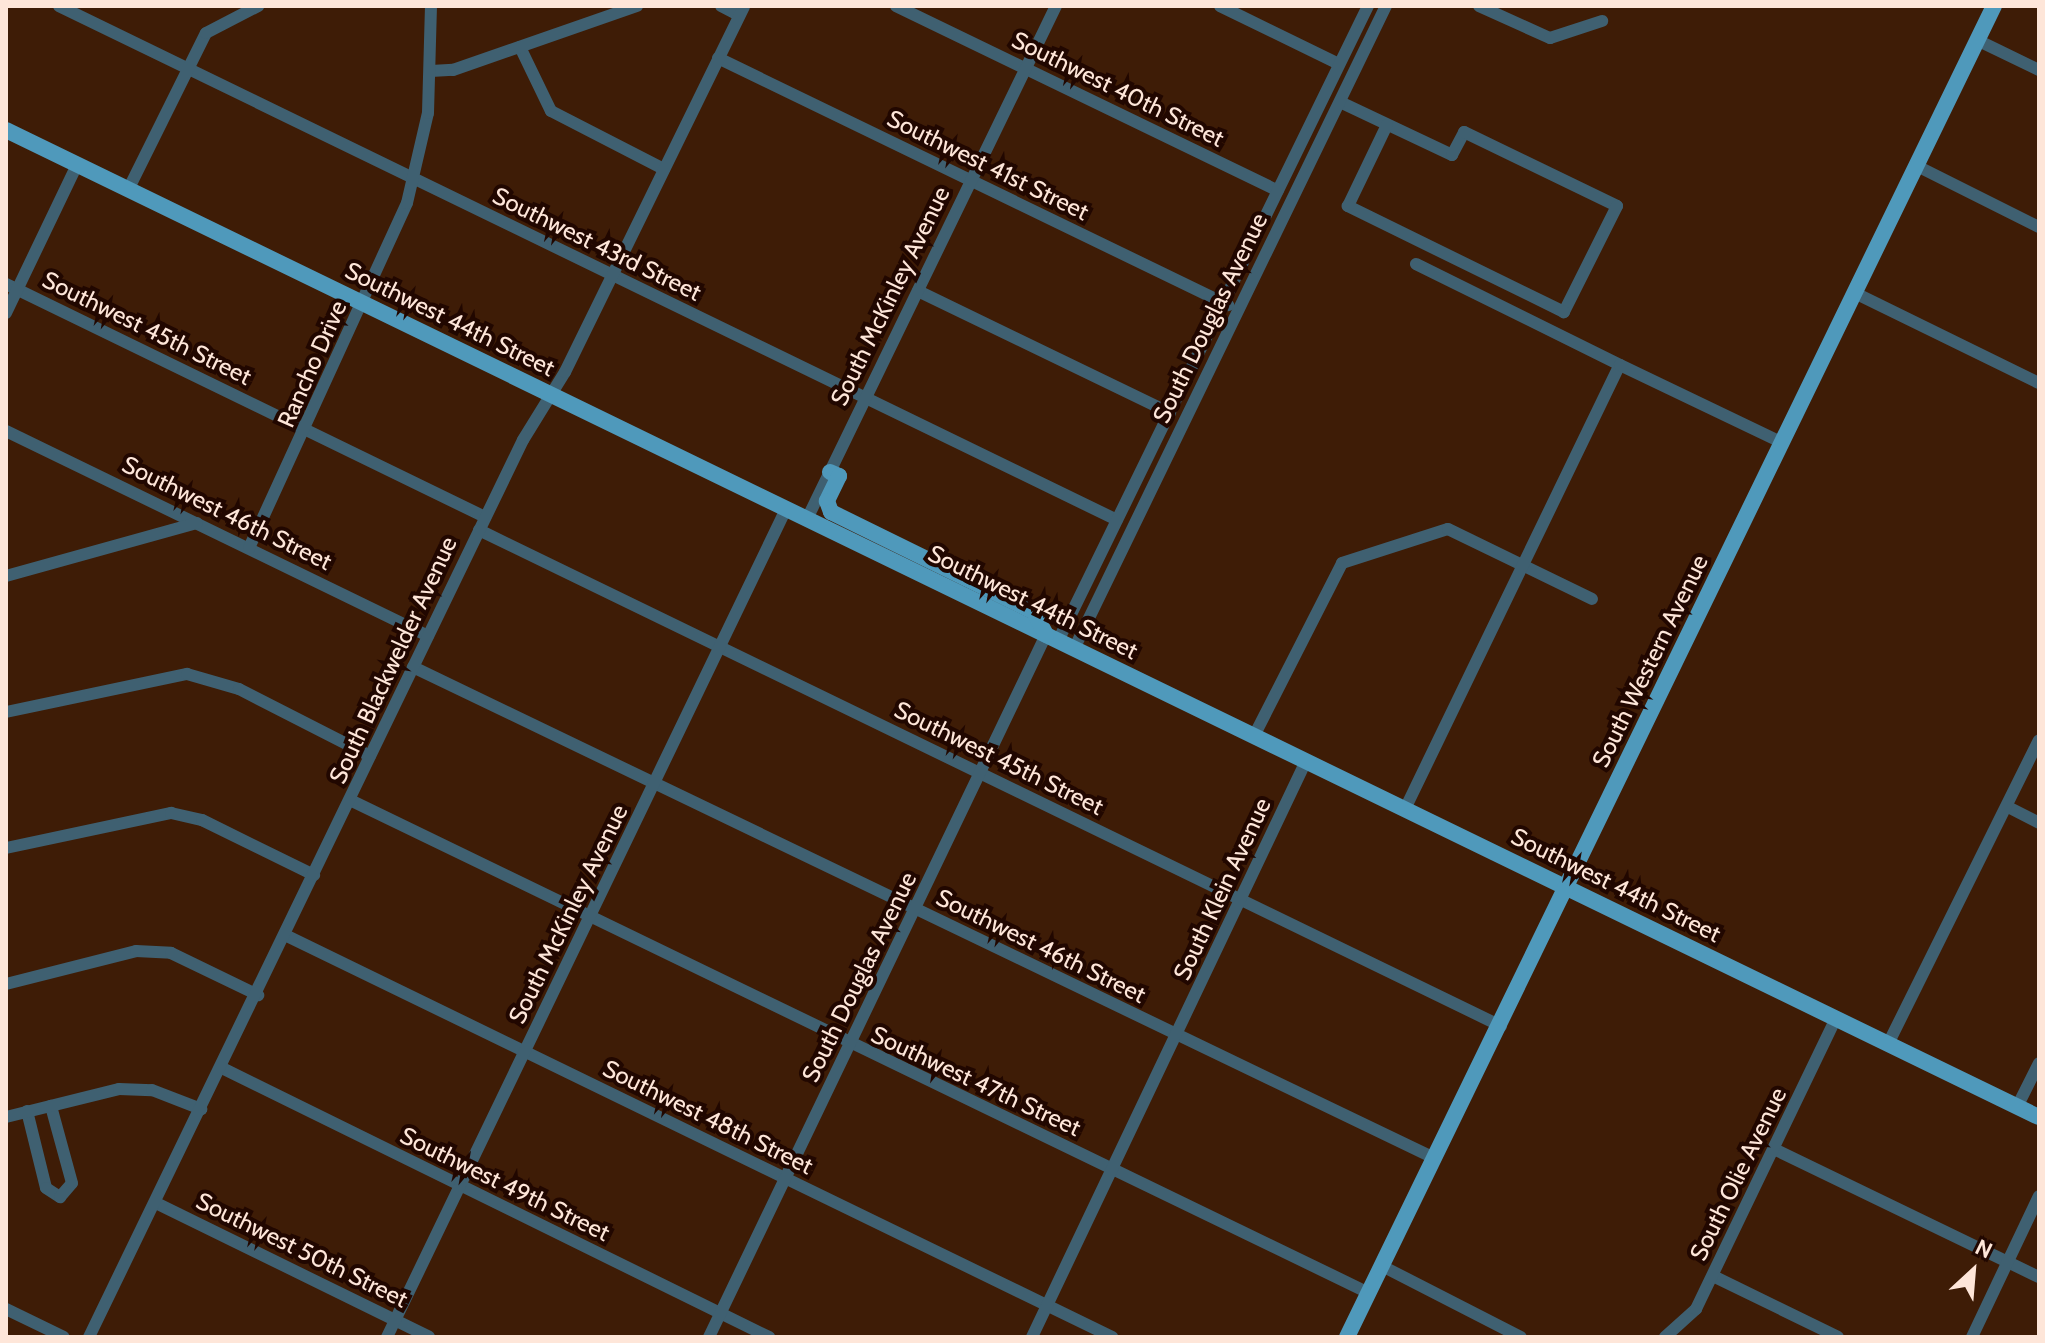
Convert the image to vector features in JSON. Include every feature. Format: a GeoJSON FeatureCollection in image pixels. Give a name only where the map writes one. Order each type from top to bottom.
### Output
{"type":"FeatureCollection","features":[{"type":"Feature","properties":{"kind":"main road","name":"South Western Avenue"},"geometry":{"type":"LineString","coordinates":[[1347,1337],[1501,1026],[1565,887],[1994,6]]}},
{"type":"Feature","properties":{"kind":"main road","name":"Southwest 44th Street"},"geometry":{"type":"LineString","coordinates":[[6,130],[2039,1117]]}},
{"type":"Feature","properties":{"kind":"main road"},"geometry":{"type":"LineString","coordinates":[[834,474],[827,501],[831,512],[1034,612],[1052,638]]}},
{"type":"Feature","properties":{"kind":"street","name":"Southwest 43rd Street"},"geometry":{"type":"LineString","coordinates":[[59,6],[1117,520]]}},
{"type":"Feature","properties":{"kind":"street"},"geometry":{"type":"LineString","coordinates":[[128,190],[212,27],[258,6]]}},
{"type":"Feature","properties":{"kind":"street","name":"Rancho Drive"},"geometry":{"type":"LineString","coordinates":[[249,548],[364,304],[415,180],[431,71],[431,6]]}},
{"type":"Feature","properties":{"kind":"street"},"geometry":{"type":"LineString","coordinates":[[431,71],[520,47],[637,6]]}},
{"type":"Feature","properties":{"kind":"street"},"geometry":{"type":"LineString","coordinates":[[721,6],[741,10]]}},
{"type":"Feature","properties":{"kind":"street","name":"Southwest 40th Street"},"geometry":{"type":"LineString","coordinates":[[896,6],[1278,191]]}},
{"type":"Feature","properties":{"kind":"street","name":"South McKinley Avenue"},"geometry":{"type":"LineString","coordinates":[[807,519],[834,474],[865,398],[1056,6]]}},
{"type":"Feature","properties":{"kind":"street"},"geometry":{"type":"LineString","coordinates":[[1220,6],[1339,64]]}},
{"type":"Feature","properties":{"kind":"street","name":"South Douglas Avenue"},"geometry":{"type":"LineString","coordinates":[[709,1337],[852,1046],[980,773],[1117,520],[1368,6]]}},
{"type":"Feature","properties":{"kind":"street","name":"South Douglas Avenue"},"geometry":{"type":"LineString","coordinates":[[1074,649],[1386,6]]}},
{"type":"Feature","properties":{"kind":"street"},"geometry":{"type":"LineString","coordinates":[[1479,6],[1545,37],[1602,21]]}},
{"type":"Feature","properties":{"kind":"street","name":"South Blackwelder Avenue"},"geometry":{"type":"LineString","coordinates":[[89,1337],[258,995],[485,517],[612,276],[741,10]]}},
{"type":"Feature","properties":{"kind":"street"},"geometry":{"type":"LineString","coordinates":[[1977,40],[2039,70]]}},
{"type":"Feature","properties":{"kind":"street"},"geometry":{"type":"LineString","coordinates":[[520,47],[547,108],[664,169]]}},
{"type":"Feature","properties":{"kind":"street","name":"Southwest 41st Street"},"geometry":{"type":"LineString","coordinates":[[718,58],[1238,310]]}},
{"type":"Feature","properties":{"kind":"street"},"geometry":{"type":"LineString","coordinates":[[1340,102],[1452,155],[1464,132],[1617,206],[1564,312],[1348,206],[1387,125]]}},
{"type":"Feature","properties":{"kind":"street"},"geometry":{"type":"LineString","coordinates":[[6,313],[12,287],[77,165]]}},
{"type":"Feature","properties":{"kind":"street"},"geometry":{"type":"LineString","coordinates":[[1917,166],[2039,227]]}},
{"type":"Feature","properties":{"kind":"street"},"geometry":{"type":"LineString","coordinates":[[1416,264],[1783,443]]}},
{"type":"Feature","properties":{"kind":"street","name":"Southwest 45th Street"},"geometry":{"type":"LineString","coordinates":[[12,287],[485,517]]}},
{"type":"Feature","properties":{"kind":"street"},"geometry":{"type":"LineString","coordinates":[[918,291],[1170,413]]}},
{"type":"Feature","properties":{"kind":"street"},"geometry":{"type":"LineString","coordinates":[[1855,293],[2039,383]]}},
{"type":"Feature","properties":{"kind":"street"},"geometry":{"type":"LineString","coordinates":[[1405,809],[1620,365]]}},
{"type":"Feature","properties":{"kind":"street","name":"Southwest 46th Street"},"geometry":{"type":"LineString","coordinates":[[6,431],[428,636]]}},
{"type":"Feature","properties":{"kind":"street","name":"South McKinley Avenue"},"geometry":{"type":"LineString","coordinates":[[387,1337],[786,509]]}},
{"type":"Feature","properties":{"kind":"street"},"geometry":{"type":"LineString","coordinates":[[6,576],[197,523]]}},
{"type":"Feature","properties":{"kind":"street"},"geometry":{"type":"LineString","coordinates":[[1254,736],[1342,563],[1448,529],[1592,599]]}},
{"type":"Feature","properties":{"kind":"street","name":"Southwest 45th Street"},"geometry":{"type":"LineString","coordinates":[[479,530],[720,650],[1501,1026]]}},
{"type":"Feature","properties":{"kind":"street","name":"Southwest 46th Street"},"geometry":{"type":"LineString","coordinates":[[413,667],[656,781],[1178,1038],[1434,1158]]}},
{"type":"Feature","properties":{"kind":"street"},"geometry":{"type":"LineString","coordinates":[[6,712],[187,674],[239,689],[370,756]]}},
{"type":"Feature","properties":{"kind":"street"},"geometry":{"type":"LineString","coordinates":[[1888,1044],[2039,740]]}},
{"type":"Feature","properties":{"kind":"street","name":"South Klein Avenue"},"geometry":{"type":"LineString","coordinates":[[1032,1337],[1111,1169],[1178,1038],[1306,761]]}},
{"type":"Feature","properties":{"kind":"street","name":"Southwest 47th Street"},"geometry":{"type":"LineString","coordinates":[[350,800],[852,1046],[1369,1293]]}},
{"type":"Feature","properties":{"kind":"street"},"geometry":{"type":"LineString","coordinates":[[2008,807],[2039,823]]}},
{"type":"Feature","properties":{"kind":"street"},"geometry":{"type":"LineString","coordinates":[[6,848],[171,813],[202,820],[314,875]]}},
{"type":"Feature","properties":{"kind":"street","name":"Southwest 48th Street"},"geometry":{"type":"LineString","coordinates":[[285,935],[1112,1337]]}},
{"type":"Feature","properties":{"kind":"street"},"geometry":{"type":"LineString","coordinates":[[6,984],[136,951],[171,953],[258,995]]}},
{"type":"Feature","properties":{"kind":"street","name":"South Olie Avenue"},"geometry":{"type":"LineString","coordinates":[[1665,1337],[1696,1309],[1776,1150],[1836,1018]]}},
{"type":"Feature","properties":{"kind":"street"},"geometry":{"type":"LineString","coordinates":[[2017,1107],[2039,1063]]}},
{"type":"Feature","properties":{"kind":"street","name":"Southwest 49th Street"},"geometry":{"type":"LineString","coordinates":[[222,1068],[769,1337]]}},
{"type":"Feature","properties":{"kind":"street"},"geometry":{"type":"LineString","coordinates":[[6,1117],[135,1088],[201,1109]]}},
{"type":"Feature","properties":{"kind":"street"},"geometry":{"type":"LineString","coordinates":[[27,1111],[46,1188],[60,1197],[72,1183],[51,1106]]}},
{"type":"Feature","properties":{"kind":"street"},"geometry":{"type":"LineString","coordinates":[[1776,1150],[2039,1277]]}},
{"type":"Feature","properties":{"kind":"street"},"geometry":{"type":"LineString","coordinates":[[1972,1337],[2039,1196]]}},
{"type":"Feature","properties":{"kind":"street","name":"Southwest 50th Street"},"geometry":{"type":"LineString","coordinates":[[156,1203],[429,1337]]}},
{"type":"Feature","properties":{"kind":"street"},"geometry":{"type":"LineString","coordinates":[[1382,1266],[1521,1337]]}},
{"type":"Feature","properties":{"kind":"street"},"geometry":{"type":"LineString","coordinates":[[1713,1276],[1838,1337]]}},
{"type":"Feature","properties":{"kind":"street"},"geometry":{"type":"LineString","coordinates":[[6,1309],[64,1337]]}}]}
